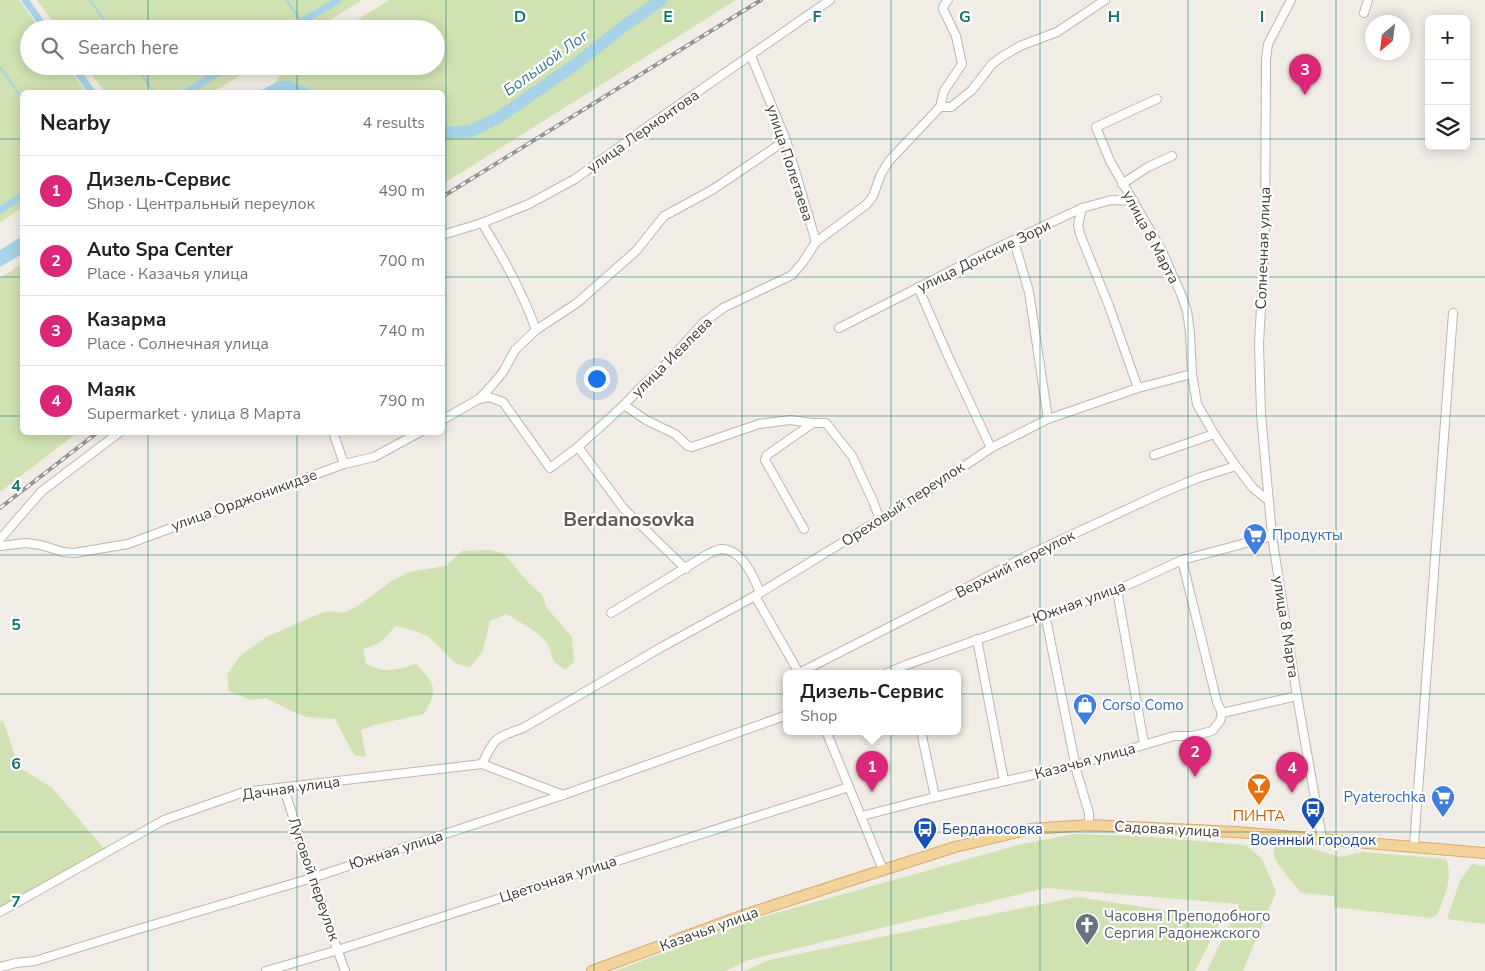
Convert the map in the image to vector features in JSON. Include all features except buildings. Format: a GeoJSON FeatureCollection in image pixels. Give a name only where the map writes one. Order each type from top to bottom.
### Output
{"type":"FeatureCollection","features":[{"type":"Feature","properties":{"kind":"main road","name":"Садовая улица"},"geometry":{"type":"LineString","coordinates":[[883,870],[955,847],[1030,829],[1089,825],[1243,832],[1485,853]]}},
{"type":"Feature","properties":{"kind":"main road","name":"Казачья улица"},"geometry":{"type":"LineString","coordinates":[[592,971],[744,916],[883,870]]}},
{"type":"Feature","properties":{"kind":"street","name":"улица Лермонтова"},"geometry":{"type":"LineString","coordinates":[[445,234],[482,223],[529,204],[575,178],[830,0]]}},
{"type":"Feature","properties":{"kind":"street"},"geometry":{"type":"LineString","coordinates":[[940,107],[944,91],[962,64],[956,36],[943,8],[948,0]]}},
{"type":"Feature","properties":{"kind":"street","name":"улица Иевлева"},"geometry":{"type":"LineString","coordinates":[[479,399],[489,397],[503,402],[550,468],[578,448],[624,405],[665,365],[703,323],[723,308],[792,275],[816,242],[866,204],[873,196],[880,174],[889,161],[940,107],[951,107],[972,90],[992,64],[1003,56],[1020,46],[1057,32],[1105,0]]}},
{"type":"Feature","properties":{"kind":"street","name":"Солнечная улица"},"geometry":{"type":"LineString","coordinates":[[1269,501],[1261,414],[1259,344],[1265,234],[1266,59],[1268,44],[1291,0]]}},
{"type":"Feature","properties":{"kind":"street"},"geometry":{"type":"LineString","coordinates":[[1364,13],[1368,0]]}},
{"type":"Feature","properties":{"kind":"street","name":"улица Полетаева"},"geometry":{"type":"LineString","coordinates":[[752,56],[786,140],[816,242]]}},
{"type":"Feature","properties":{"kind":"street","name":"улица 8 Марта"},"geometry":{"type":"LineString","coordinates":[[1156,99],[1096,127],[1122,184],[1162,251],[1188,311],[1192,374],[1197,404],[1214,434],[1236,466],[1253,488],[1269,501],[1272,536],[1297,696],[1322,838]]}},
{"type":"Feature","properties":{"kind":"street"},"geometry":{"type":"LineString","coordinates":[[445,418],[479,399],[499,378],[515,350],[536,330],[577,303],[636,251],[664,216],[712,190],[786,140]]}},
{"type":"Feature","properties":{"kind":"street","name":"улица 8 Марта"},"geometry":{"type":"LineString","coordinates":[[1122,184],[1148,167],[1172,156]]}},
{"type":"Feature","properties":{"kind":"street","name":"улица Донские Зори"},"geometry":{"type":"LineString","coordinates":[[839,328],[984,254],[1082,208],[1111,200],[1134,202]]}},
{"type":"Feature","properties":{"kind":"street"},"geometry":{"type":"LineString","coordinates":[[1082,208],[1078,224],[1080,234],[1106,298],[1138,388]]}},
{"type":"Feature","properties":{"kind":"street"},"geometry":{"type":"LineString","coordinates":[[482,223],[497,247],[530,312],[536,330]]}},
{"type":"Feature","properties":{"kind":"street"},"geometry":{"type":"LineString","coordinates":[[1014,241],[1029,292],[1048,420]]}},
{"type":"Feature","properties":{"kind":"street"},"geometry":{"type":"LineString","coordinates":[[918,287],[991,448]]}},
{"type":"Feature","properties":{"kind":"street"},"geometry":{"type":"LineString","coordinates":[[1414,846],[1453,313]]}},
{"type":"Feature","properties":{"kind":"street","name":"Ореховый переулок"},"geometry":{"type":"LineString","coordinates":[[482,764],[492,743],[501,736],[523,728],[757,594],[936,486],[991,448],[1048,420],[1138,388],[1192,374]]}},
{"type":"Feature","properties":{"kind":"street","name":"улица Иевлева"},"geometry":{"type":"LineString","coordinates":[[624,405],[646,420],[675,434],[688,446],[692,447],[760,424],[790,420],[813,423]]}},
{"type":"Feature","properties":{"kind":"street"},"geometry":{"type":"LineString","coordinates":[[804,529],[765,460],[767,455],[813,423],[826,423],[852,456],[880,520]]}},
{"type":"Feature","properties":{"kind":"street"},"geometry":{"type":"LineString","coordinates":[[1154,455],[1214,434]]}},
{"type":"Feature","properties":{"kind":"street"},"geometry":{"type":"LineString","coordinates":[[0,539],[42,491],[116,435]]}},
{"type":"Feature","properties":{"kind":"street"},"geometry":{"type":"LineString","coordinates":[[334,435],[344,464]]}},
{"type":"Feature","properties":{"kind":"street","name":"улица Орджоникидзе"},"geometry":{"type":"LineString","coordinates":[[0,546],[26,543],[41,545],[63,552],[87,552],[128,544],[344,464],[374,457],[414,435]]}},
{"type":"Feature","properties":{"kind":"street"},"geometry":{"type":"LineString","coordinates":[[578,448],[624,508],[686,568]]}},
{"type":"Feature","properties":{"kind":"street","name":"Верхний переулок"},"geometry":{"type":"LineString","coordinates":[[805,670],[1024,557],[1171,489],[1236,466]]}},
{"type":"Feature","properties":{"kind":"street","name":"Южная улица"},"geometry":{"type":"LineString","coordinates":[[894,670],[1045,614],[1117,590],[1182,560],[1272,536]]}},
{"type":"Feature","properties":{"kind":"street"},"geometry":{"type":"LineString","coordinates":[[611,613],[721,549],[730,552],[744,562],[754,577],[757,594],[797,670]]}},
{"type":"Feature","properties":{"kind":"street"},"geometry":{"type":"LineString","coordinates":[[1182,560],[1216,702],[1222,713],[1297,696]]}},
{"type":"Feature","properties":{"kind":"street"},"geometry":{"type":"LineString","coordinates":[[1117,590],[1144,744]]}},
{"type":"Feature","properties":{"kind":"street"},"geometry":{"type":"LineString","coordinates":[[1045,614],[1077,773],[1089,813],[1089,825]]}},
{"type":"Feature","properties":{"kind":"street"},"geometry":{"type":"LineString","coordinates":[[978,639],[1004,781]]}},
{"type":"Feature","properties":{"kind":"street"},"geometry":{"type":"LineString","coordinates":[[906,665],[907,670]]}},
{"type":"Feature","properties":{"kind":"street","name":"Казачья улица"},"geometry":{"type":"LineString","coordinates":[[862,816],[935,796],[1076,765],[1174,736],[1192,736],[1212,731],[1220,721],[1222,713]]}},
{"type":"Feature","properties":{"kind":"street","name":"Южная улица"},"geometry":{"type":"LineString","coordinates":[[0,967],[16,962],[35,961],[312,878],[563,795],[783,716]]}},
{"type":"Feature","properties":{"kind":"street"},"geometry":{"type":"LineString","coordinates":[[828,735],[883,870]]}},
{"type":"Feature","properties":{"kind":"street"},"geometry":{"type":"LineString","coordinates":[[922,735],[935,796]]}},
{"type":"Feature","properties":{"kind":"street"},"geometry":{"type":"LineString","coordinates":[[482,764],[563,795]]}},
{"type":"Feature","properties":{"kind":"street","name":"Дачная улица"},"geometry":{"type":"LineString","coordinates":[[0,912],[164,820],[244,792],[482,764]]}},
{"type":"Feature","properties":{"kind":"street","name":"Цветочная улица"},"geometry":{"type":"LineString","coordinates":[[266,971],[338,950],[849,787]]}},
{"type":"Feature","properties":{"kind":"street","name":"Луговой переулок"},"geometry":{"type":"LineString","coordinates":[[284,788],[312,878],[345,971]]}},
{"type":"Feature","properties":{"kind":"green space"},"geometry":{"type":"Polygon","coordinates":[[[0,0],[19,0],[33,20],[20,20],[20,75],[74,75],[85,90],[20,90],[20,209],[0,222],[0,0]]]}},
{"type":"Feature","properties":{"kind":"green space"},"geometry":{"type":"Polygon","coordinates":[[[37,0],[362,0],[330,20],[51,20],[37,0]]]}},
{"type":"Feature","properties":{"kind":"green space"},"geometry":{"type":"Polygon","coordinates":[[[389,0],[736,0],[445,183],[445,90],[280,90],[275,83],[280,75],[445,75],[445,20],[357,20],[389,0]]]}},
{"type":"Feature","properties":{"kind":"green space"},"geometry":{"type":"Polygon","coordinates":[[[92,75],[241,75],[216,90],[103,90],[92,75]]]}},
{"type":"Feature","properties":{"kind":"green space"},"geometry":{"type":"Polygon","coordinates":[[[20,265],[20,435],[74,435],[0,492],[0,278],[20,265]]]}},
{"type":"Feature","properties":{"kind":"green space"},"geometry":{"type":"Polygon","coordinates":[[[488,550],[503,553],[542,595],[547,608],[572,637],[574,661],[566,670],[556,663],[549,647],[542,638],[533,630],[507,614],[490,621],[483,651],[470,667],[456,664],[429,637],[413,630],[395,626],[382,641],[363,649],[366,664],[380,669],[391,670],[416,664],[431,682],[433,687],[432,698],[424,714],[374,725],[361,730],[366,757],[354,755],[335,719],[307,717],[266,698],[251,700],[229,691],[227,675],[240,656],[266,637],[319,614],[329,611],[344,613],[356,607],[393,580],[409,572],[446,566],[462,551],[488,550]]]}},
{"type":"Feature","properties":{"kind":"green space"},"geometry":{"type":"Polygon","coordinates":[[[3,720],[19,767],[52,788],[109,854],[0,914],[0,722],[3,720]]]}},
{"type":"Feature","properties":{"kind":"green space"},"geometry":{"type":"Polygon","coordinates":[[[1075,834],[1138,836],[1246,845],[1262,859],[1276,892],[1243,971],[1207,971],[1239,904],[1046,888],[749,960],[725,971],[615,971],[744,922],[1022,844],[1075,834]]]}},
{"type":"Feature","properties":{"kind":"green space"},"geometry":{"type":"Polygon","coordinates":[[[1274,845],[1306,847],[1340,857],[1362,852],[1446,859],[1449,881],[1437,915],[1430,918],[1334,907],[1334,896],[1301,893],[1277,863],[1274,856],[1274,845]]]}},
{"type":"Feature","properties":{"kind":"green space"},"geometry":{"type":"Polygon","coordinates":[[[1472,864],[1485,866],[1485,924],[1447,919],[1460,881],[1472,864]]]}},
{"type":"Feature","properties":{"kind":"green space"},"geometry":{"type":"Polygon","coordinates":[[[1077,897],[1222,919],[1195,971],[744,971],[769,960],[1077,897]]]}},
{"type":"Feature","properties":{"kind":"water"},"geometry":{"type":"Polygon","coordinates":[[[286,80],[313,90],[262,90],[286,80]]]}},
{"type":"Feature","properties":{"kind":"water"},"geometry":{"type":"Polygon","coordinates":[[[20,237],[20,255],[0,267],[0,250],[20,237]]]}},
{"type":"Feature","properties":{"kind":"waterway"},"geometry":{"type":"LineString","coordinates":[[25,0],[39,20]]}},
{"type":"Feature","properties":{"kind":"waterway"},"geometry":{"type":"LineString","coordinates":[[90,0],[104,20]]}},
{"type":"Feature","properties":{"kind":"waterway"},"geometry":{"type":"LineString","coordinates":[[286,0],[301,20]]}},
{"type":"Feature","properties":{"kind":"waterway"},"geometry":{"type":"LineString","coordinates":[[305,20],[338,0]]}},
{"type":"Feature","properties":{"kind":"waterway","name":"Большой Лог"},"geometry":{"type":"LineString","coordinates":[[445,133],[471,131],[498,118],[576,64],[661,0]]}},
{"type":"Feature","properties":{"kind":"waterway"},"geometry":{"type":"LineString","coordinates":[[0,67],[20,95]]}},
{"type":"Feature","properties":{"kind":"waterway"},"geometry":{"type":"LineString","coordinates":[[80,75],[91,90]]}},
{"type":"Feature","properties":{"kind":"waterway"},"geometry":{"type":"LineString","coordinates":[[142,75],[153,90]]}},
{"type":"Feature","properties":{"kind":"waterway"},"geometry":{"type":"LineString","coordinates":[[190,90],[214,75]]}},
{"type":"Feature","properties":{"kind":"waterway"},"geometry":{"type":"LineString","coordinates":[[0,210],[20,197]]}},
{"type":"Feature","properties":{"kind":"railway"},"geometry":{"type":"LineString","coordinates":[[445,195],[761,0]]}},
{"type":"Feature","properties":{"kind":"railway"},"geometry":{"type":"LineString","coordinates":[[0,508],[94,435]]}},
{"type":"Feature","properties":{"kind":"place","name":"Казарма"},"geometry":{"type":"Point","coordinates":[1305,95]}},
{"type":"Feature","properties":{"kind":"place","name":"Продукты"},"geometry":{"type":"Point","coordinates":[1255,556]}},
{"type":"Feature","properties":{"kind":"place","name":"Corso Como"},"geometry":{"type":"Point","coordinates":[1085,726]}},
{"type":"Feature","properties":{"kind":"place","name":"Auto Spa Center"},"geometry":{"type":"Point","coordinates":[1195,777]}},
{"type":"Feature","properties":{"kind":"place","name":"Дизель-Сервис"},"geometry":{"type":"Point","coordinates":[872,792]}},
{"type":"Feature","properties":{"kind":"place","name":"Маяк"},"geometry":{"type":"Point","coordinates":[1292,793]}},
{"type":"Feature","properties":{"kind":"place","name":"ПИНТА"},"geometry":{"type":"Point","coordinates":[1259,806]}},
{"type":"Feature","properties":{"kind":"place","name":"Pyaterochka"},"geometry":{"type":"Point","coordinates":[1443,818]}},
{"type":"Feature","properties":{"kind":"place","name":"Военный городок"},"geometry":{"type":"Point","coordinates":[1313,830]}},
{"type":"Feature","properties":{"kind":"place","name":"Берданосовка"},"geometry":{"type":"Point","coordinates":[925,850]}},
{"type":"Feature","properties":{"kind":"place","name":"Часовня Преподобного Сергия Радонежского"},"geometry":{"type":"Point","coordinates":[1087,946]}},
{"type":"Feature","properties":{"kind":"district","name":"Berdanosovka"},"geometry":{"type":"Point","coordinates":[629,519]}}]}
